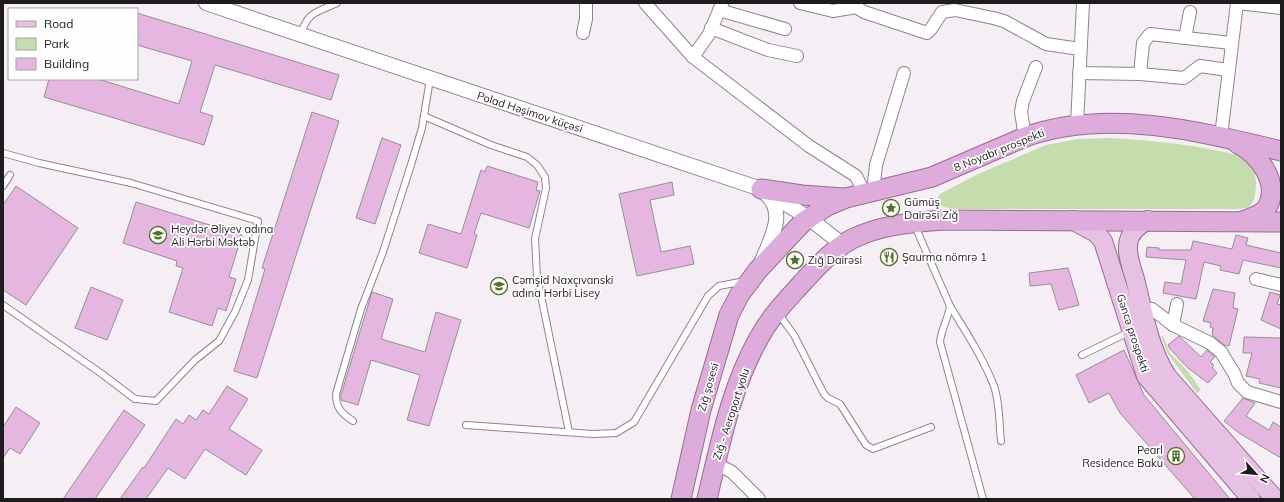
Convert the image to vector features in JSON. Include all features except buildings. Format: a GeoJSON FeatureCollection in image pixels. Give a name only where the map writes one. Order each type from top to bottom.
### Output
{"type":"FeatureCollection","features":[{"type":"Feature","properties":{"kind":"highway","name":"8 Noyabr prospekti"},"geometry":{"type":"LineString","coordinates":[[755,276],[800,225],[827,206],[846,198],[932,177],[1025,137],[1041,132],[1076,124],[1144,125],[1221,136],[1281,151]]}},
{"type":"Feature","properties":{"kind":"highway"},"geometry":{"type":"LineString","coordinates":[[1221,136],[1241,145],[1257,157],[1268,176],[1270,185],[1270,198],[1265,210],[1258,215],[1240,222]]}},
{"type":"Feature","properties":{"kind":"highway"},"geometry":{"type":"LineString","coordinates":[[761,189],[802,195],[846,198]]}},
{"type":"Feature","properties":{"kind":"highway"},"geometry":{"type":"LineString","coordinates":[[777,311],[813,270],[843,245],[874,231],[913,223],[944,220],[1148,220],[1281,222]]}},
{"type":"Feature","properties":{"kind":"highway","name":"Zığ şosesi"},"geometry":{"type":"LineString","coordinates":[[681,499],[693,440],[725,328],[735,303],[755,276]]}},
{"type":"Feature","properties":{"kind":"highway","name":"Zığ - Aeroport yolu"},"geometry":{"type":"LineString","coordinates":[[707,499],[715,463],[736,391],[748,360],[759,338],[777,311]]}},
{"type":"Feature","properties":{"kind":"main road","name":"Gəncə prospekti"},"geometry":{"type":"LineString","coordinates":[[1072,220],[1096,233],[1104,241],[1146,376],[1252,499]]}},
{"type":"Feature","properties":{"kind":"main road","name":"Gəncə prospekti"},"geometry":{"type":"LineString","coordinates":[[1148,220],[1139,225],[1128,246],[1143,310],[1157,359],[1167,376],[1275,499]]}},
{"type":"Feature","properties":{"kind":"street","name":"Polad Həşimov küçəsi"},"geometry":{"type":"LineString","coordinates":[[206,3],[761,189],[809,218],[843,245]]}},
{"type":"Feature","properties":{"kind":"street"},"geometry":{"type":"LineString","coordinates":[[583,33],[586,19],[586,3]]}},
{"type":"Feature","properties":{"kind":"street"},"geometry":{"type":"LineString","coordinates":[[645,3],[693,58],[808,146],[856,176],[869,193]]}},
{"type":"Feature","properties":{"kind":"street"},"geometry":{"type":"LineString","coordinates":[[800,3],[833,11],[857,5],[864,12],[927,33],[942,12],[955,10],[1004,21],[1046,44],[1080,49]]}},
{"type":"Feature","properties":{"kind":"street"},"geometry":{"type":"LineString","coordinates":[[1076,124],[1083,3]]}},
{"type":"Feature","properties":{"kind":"street"},"geometry":{"type":"LineString","coordinates":[[1221,136],[1237,3],[1281,8]]}},
{"type":"Feature","properties":{"kind":"street"},"geometry":{"type":"LineString","coordinates":[[693,58],[711,28],[721,7],[785,29]]}},
{"type":"Feature","properties":{"kind":"street"},"geometry":{"type":"LineString","coordinates":[[1185,38],[1190,12]]}},
{"type":"Feature","properties":{"kind":"street"},"geometry":{"type":"LineString","coordinates":[[711,28],[768,50],[797,56]]}},
{"type":"Feature","properties":{"kind":"street"},"geometry":{"type":"LineString","coordinates":[[1140,74],[1143,43],[1150,34],[1231,43]]}},
{"type":"Feature","properties":{"kind":"street"},"geometry":{"type":"LineString","coordinates":[[1079,73],[1140,74],[1184,78],[1200,66],[1228,70]]}},
{"type":"Feature","properties":{"kind":"street"},"geometry":{"type":"LineString","coordinates":[[1025,137],[1021,112],[1023,101],[1036,67]]}},
{"type":"Feature","properties":{"kind":"street"},"geometry":{"type":"LineString","coordinates":[[869,193],[904,73]]}},
{"type":"Feature","properties":{"kind":"street"},"geometry":{"type":"LineString","coordinates":[[755,276],[777,220],[774,203],[761,189]]}},
{"type":"Feature","properties":{"kind":"street"},"geometry":{"type":"LineString","coordinates":[[1256,279],[1281,284]]}},
{"type":"Feature","properties":{"kind":"street"},"geometry":{"type":"LineString","coordinates":[[1173,325],[1177,304]]}},
{"type":"Feature","properties":{"kind":"street"},"geometry":{"type":"LineString","coordinates":[[1143,310],[1152,309],[1173,325],[1210,343],[1221,352],[1234,373],[1238,383],[1247,392],[1281,402]]}},
{"type":"Feature","properties":{"kind":"street"},"geometry":{"type":"LineString","coordinates":[[715,463],[732,472],[759,499]]}},
{"type":"Feature","properties":{"kind":"lane"},"geometry":{"type":"LineString","coordinates":[[300,35],[306,20],[310,16],[337,3]]}},
{"type":"Feature","properties":{"kind":"lane"},"geometry":{"type":"LineString","coordinates":[[353,421],[342,414],[336,405],[336,394],[361,309],[383,252],[410,168],[424,116],[430,79]]}},
{"type":"Feature","properties":{"kind":"lane"},"geometry":{"type":"LineString","coordinates":[[424,116],[492,145],[527,157],[537,164],[544,177],[546,188],[535,239],[537,276],[569,432]]}},
{"type":"Feature","properties":{"kind":"lane"},"geometry":{"type":"LineString","coordinates":[[3,153],[39,163],[131,183],[258,221],[248,280],[235,312],[219,341],[195,360],[156,401],[135,399],[102,374],[3,305]]}},
{"type":"Feature","properties":{"kind":"lane"},"geometry":{"type":"LineString","coordinates":[[3,186],[10,175]]}},
{"type":"Feature","properties":{"kind":"lane"},"geometry":{"type":"LineString","coordinates":[[913,223],[950,306],[979,355],[994,386],[997,398],[1001,441]]}},
{"type":"Feature","properties":{"kind":"lane"},"geometry":{"type":"LineString","coordinates":[[466,426],[616,433],[634,422],[708,296],[718,286],[755,276]]}},
{"type":"Feature","properties":{"kind":"lane"},"geometry":{"type":"LineString","coordinates":[[950,306],[948,318],[940,334],[940,342],[983,499]]}},
{"type":"Feature","properties":{"kind":"lane"},"geometry":{"type":"LineString","coordinates":[[777,311],[794,335],[824,394],[828,398],[840,404],[866,445],[873,449],[930,427]]}},
{"type":"Feature","properties":{"kind":"lane"},"geometry":{"type":"LineString","coordinates":[[1082,355],[1131,331]]}},
{"type":"Feature","properties":{"kind":"green space"},"geometry":{"type":"Polygon","coordinates":[[[1110,138],[1188,145],[1238,156],[1249,165],[1255,176],[1256,183],[1254,199],[1248,208],[1237,209],[952,209],[941,206],[936,201],[940,194],[978,174],[1046,145],[1078,139],[1110,138]]]}},
{"type":"Feature","properties":{"kind":"green space"},"geometry":{"type":"Polygon","coordinates":[[[1161,336],[1163,336],[1170,353],[1187,370],[1201,390],[1197,393],[1168,354],[1161,336]]]}},
{"type":"Feature","properties":{"kind":"place","name":"Gümüş Dairəsi Zığ"},"geometry":{"type":"Point","coordinates":[891,208]}},
{"type":"Feature","properties":{"kind":"place","name":"Heydər Əliyev adına Ali Hərbi Məktəb"},"geometry":{"type":"Point","coordinates":[158,235]}},
{"type":"Feature","properties":{"kind":"place","name":"Şaurma nömrә 1"},"geometry":{"type":"Point","coordinates":[889,257]}},
{"type":"Feature","properties":{"kind":"place","name":"Zığ Dairəsi"},"geometry":{"type":"Point","coordinates":[795,260]}},
{"type":"Feature","properties":{"kind":"place","name":"Cəmşid Naxçıvanski adına Hərbi Lisey"},"geometry":{"type":"Point","coordinates":[499,286]}},
{"type":"Feature","properties":{"kind":"place","name":"Pearl Residence Baku"},"geometry":{"type":"Point","coordinates":[1176,456]}}]}
